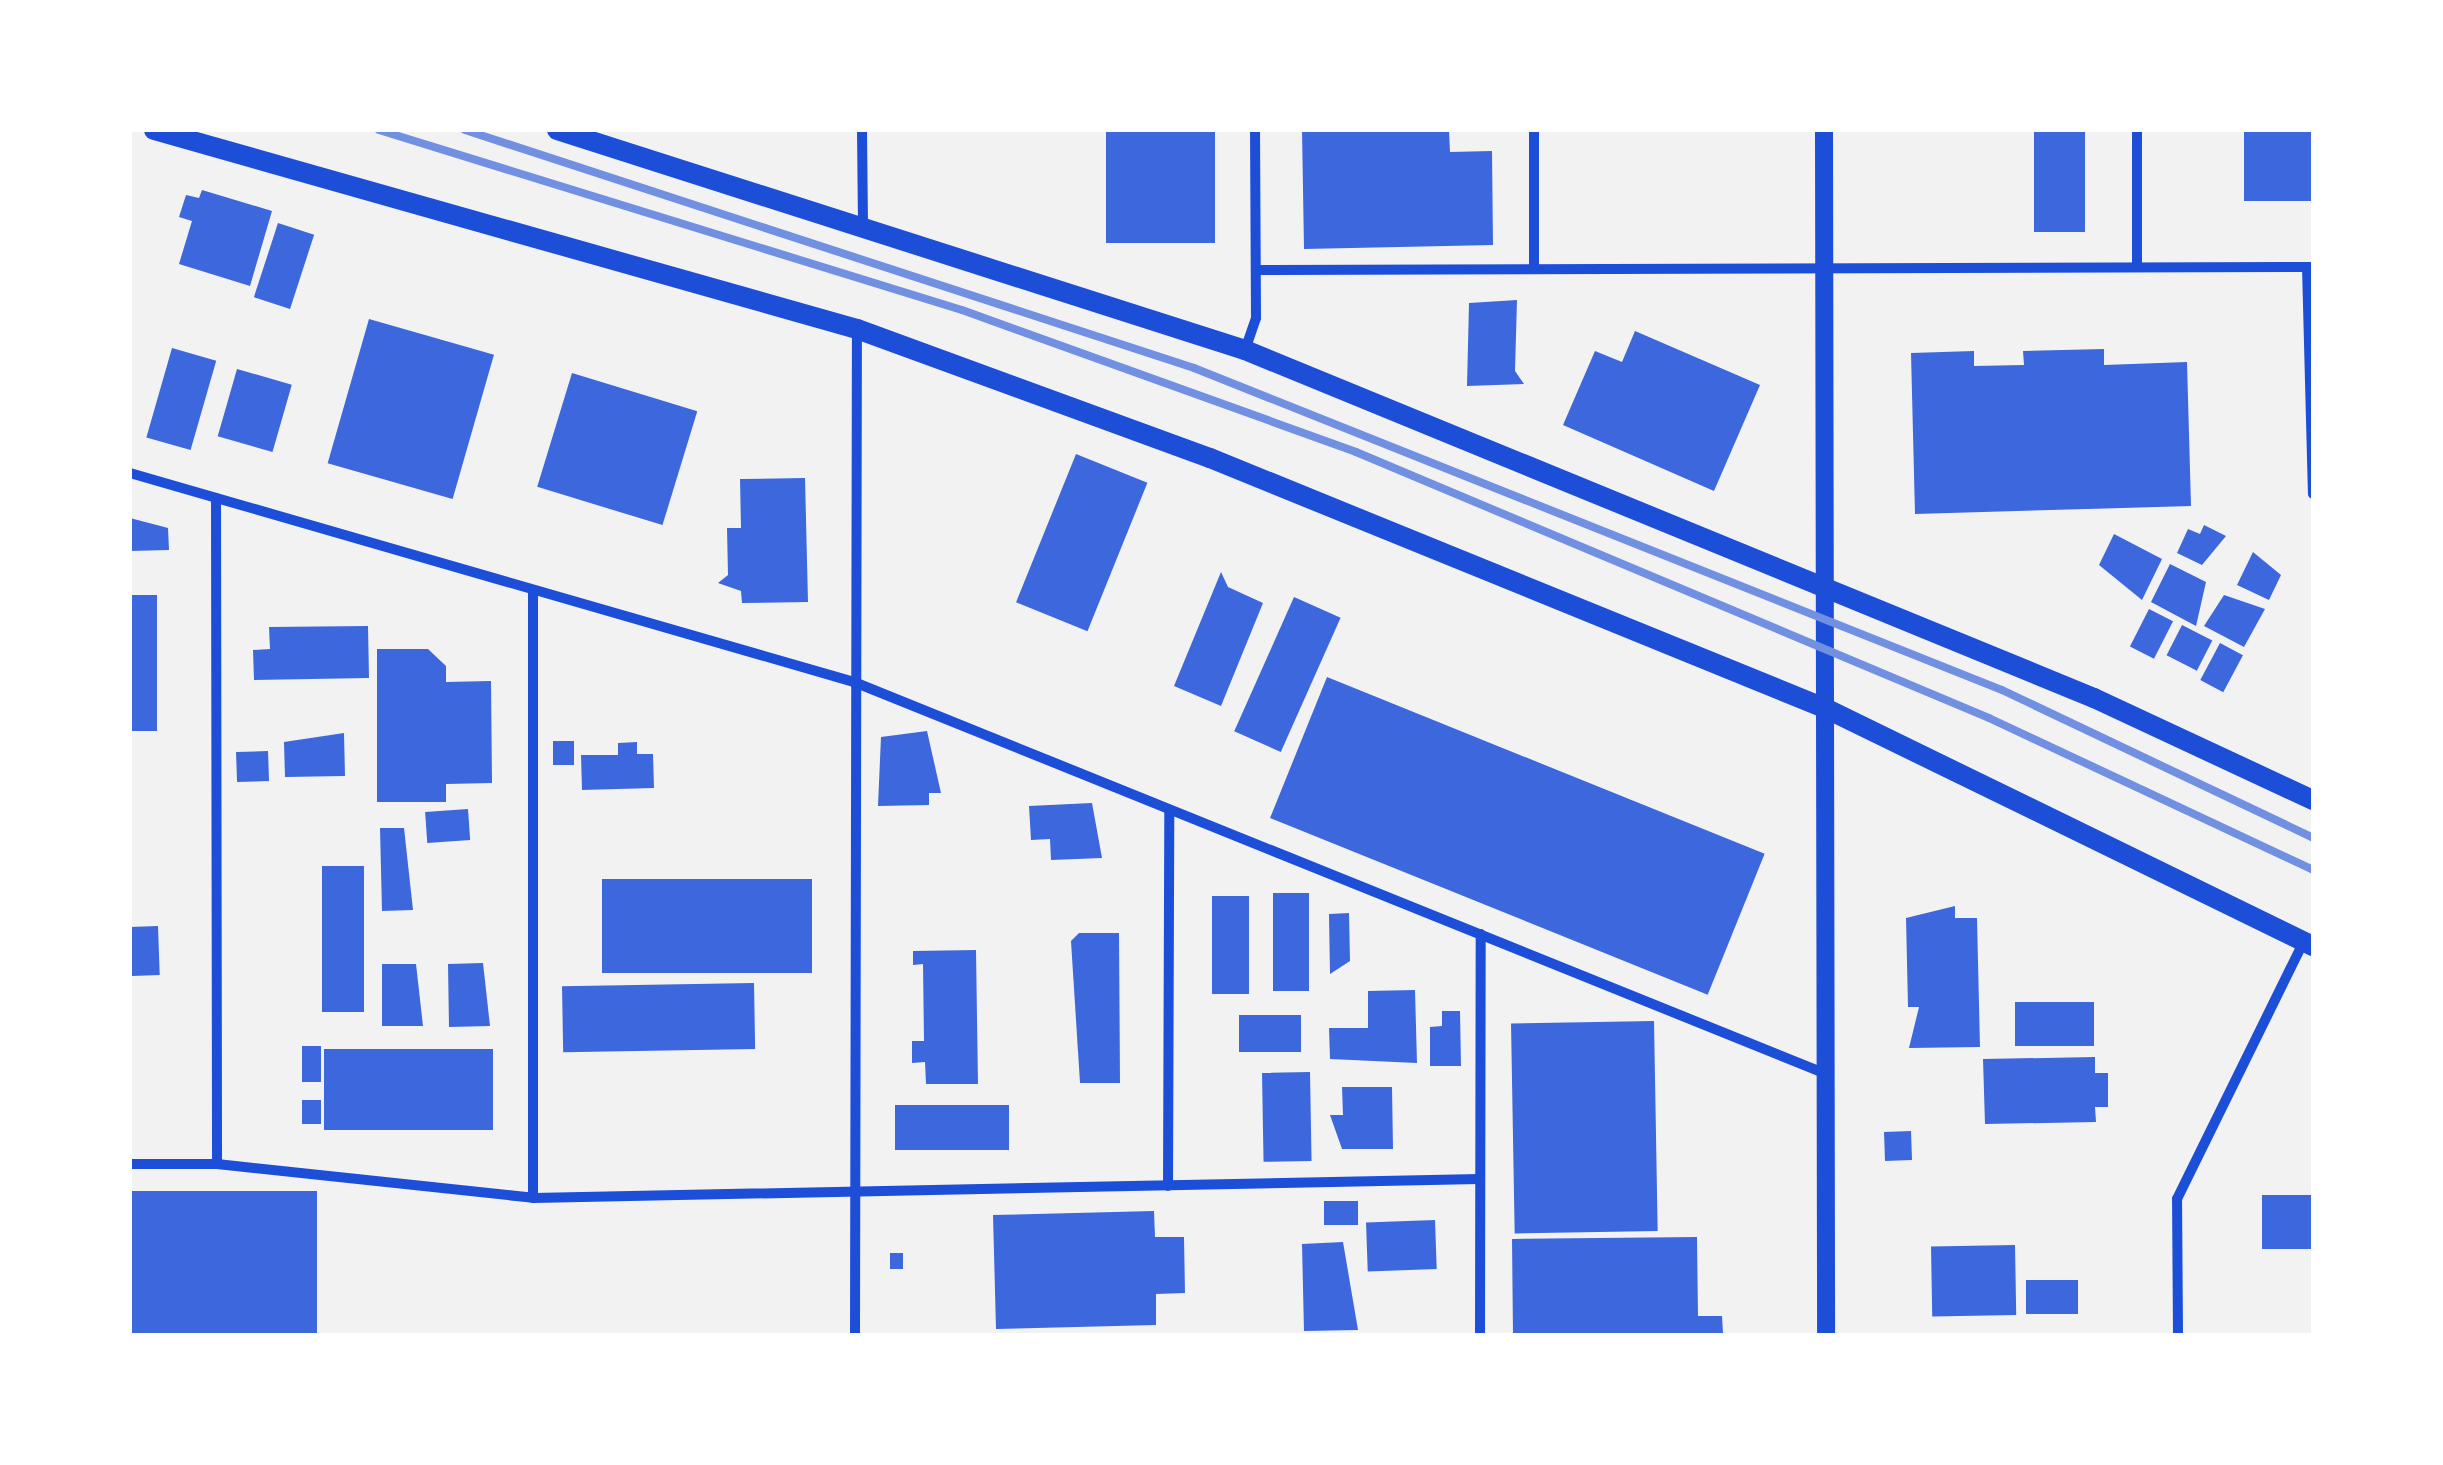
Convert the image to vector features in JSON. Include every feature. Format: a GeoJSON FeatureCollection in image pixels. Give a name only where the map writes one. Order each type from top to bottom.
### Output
{"type":"FeatureCollection","features":[{"type":"Feature","properties":{"kind":"main road"},"geometry":{"type":"LineString","coordinates":[[154,130],[857,329],[1210,458],[1827,709],[2308,943]]}},
{"type":"Feature","properties":{"kind":"main road"},"geometry":{"type":"LineString","coordinates":[[557,130],[863,223],[1245,350],[1828,590],[2313,800]]}},
{"type":"Feature","properties":{"kind":"street"},"geometry":{"type":"LineString","coordinates":[[862,130],[863,223]]}},
{"type":"Feature","properties":{"kind":"street"},"geometry":{"type":"LineString","coordinates":[[1245,350],[1256,270],[1255,130]]}},
{"type":"Feature","properties":{"kind":"street"},"geometry":{"type":"LineString","coordinates":[[1534,130],[1534,266]]}},
{"type":"Feature","properties":{"kind":"street"},"geometry":{"type":"LineString","coordinates":[[1824,130],[1828,590],[1826,1335]]}},
{"type":"Feature","properties":{"kind":"street"},"geometry":{"type":"LineString","coordinates":[[2138,130],[2138,263]]}},
{"type":"Feature","properties":{"kind":"street"},"geometry":{"type":"LineString","coordinates":[[1256,270],[2138,263],[2310,267],[2313,494]]}},
{"type":"Feature","properties":{"kind":"street"},"geometry":{"type":"LineString","coordinates":[[854,1335],[857,329]]}},
{"type":"Feature","properties":{"kind":"street"},"geometry":{"type":"LineString","coordinates":[[130,473],[854,682],[1826,1074]]}},
{"type":"Feature","properties":{"kind":"street"},"geometry":{"type":"LineString","coordinates":[[216,498],[217,1164]]}},
{"type":"Feature","properties":{"kind":"street"},"geometry":{"type":"LineString","coordinates":[[532,1198],[533,590]]}},
{"type":"Feature","properties":{"kind":"street"},"geometry":{"type":"LineString","coordinates":[[1168,1186],[1169,811]]}},
{"type":"Feature","properties":{"kind":"street"},"geometry":{"type":"LineString","coordinates":[[1480,1335],[1481,934]]}},
{"type":"Feature","properties":{"kind":"street"},"geometry":{"type":"LineString","coordinates":[[2178,1335],[2177,1199],[2308,943]]}},
{"type":"Feature","properties":{"kind":"street"},"geometry":{"type":"LineString","coordinates":[[130,1164],[217,1164],[532,1198],[1480,1179]]}},
{"type":"Feature","properties":{"kind":"building"},"geometry":{"type":"Polygon","coordinates":[[[1106,130],[1215,130],[1215,243],[1106,243],[1106,130]]]}},
{"type":"Feature","properties":{"kind":"building"},"geometry":{"type":"Polygon","coordinates":[[[1302,130],[1449,130],[1450,152],[1492,151],[1493,245],[1304,249],[1302,130]]]}},
{"type":"Feature","properties":{"kind":"building"},"geometry":{"type":"Polygon","coordinates":[[[2034,130],[2085,130],[2085,232],[2034,232],[2034,130]]]}},
{"type":"Feature","properties":{"kind":"building"},"geometry":{"type":"Polygon","coordinates":[[[2244,130],[2313,130],[2313,201],[2244,201],[2244,130]]]}},
{"type":"Feature","properties":{"kind":"building"},"geometry":{"type":"Polygon","coordinates":[[[202,190],[272,211],[250,286],[179,264],[192,221],[179,217],[186,195],[199,198],[202,190]]]}},
{"type":"Feature","properties":{"kind":"building"},"geometry":{"type":"Polygon","coordinates":[[[278,223],[314,235],[290,309],[254,297],[278,223]]]}},
{"type":"Feature","properties":{"kind":"building"},"geometry":{"type":"Polygon","coordinates":[[[1517,300],[1515,371],[1524,384],[1467,386],[1469,303],[1517,300]]]}},
{"type":"Feature","properties":{"kind":"building"},"geometry":{"type":"Polygon","coordinates":[[[369,319],[494,355],[453,499],[328,463],[369,319]]]}},
{"type":"Feature","properties":{"kind":"building"},"geometry":{"type":"Polygon","coordinates":[[[1635,331],[1760,385],[1714,491],[1563,425],[1595,351],[1622,362],[1635,331]]]}},
{"type":"Feature","properties":{"kind":"building"},"geometry":{"type":"Polygon","coordinates":[[[172,348],[216,361],[191,450],[146,437],[172,348]]]}},
{"type":"Feature","properties":{"kind":"building"},"geometry":{"type":"Polygon","coordinates":[[[2104,349],[2104,365],[2187,362],[2191,506],[1915,514],[1911,353],[1974,351],[1974,366],[2024,365],[2023,351],[2104,349]]]}},
{"type":"Feature","properties":{"kind":"building"},"geometry":{"type":"Polygon","coordinates":[[[237,369],[292,385],[272,452],[218,436],[237,369]]]}},
{"type":"Feature","properties":{"kind":"building"},"geometry":{"type":"Polygon","coordinates":[[[572,373],[697,411],[662,525],[537,487],[572,373]]]}},
{"type":"Feature","properties":{"kind":"building"},"geometry":{"type":"Polygon","coordinates":[[[1076,454],[1147,483],[1087,631],[1016,602],[1076,454]]]}},
{"type":"Feature","properties":{"kind":"building"},"geometry":{"type":"Polygon","coordinates":[[[805,478],[808,602],[742,603],[741,591],[718,583],[728,575],[727,528],[741,528],[740,479],[805,478]]]}},
{"type":"Feature","properties":{"kind":"building"},"geometry":{"type":"Polygon","coordinates":[[[130,518],[168,528],[169,550],[130,551],[130,518]]]}},
{"type":"Feature","properties":{"kind":"building"},"geometry":{"type":"Polygon","coordinates":[[[2204,525],[2226,536],[2202,565],[2177,553],[2188,529],[2200,534],[2204,525]]]}},
{"type":"Feature","properties":{"kind":"building"},"geometry":{"type":"Polygon","coordinates":[[[2114,534],[2162,559],[2142,600],[2099,565],[2114,534]]]}},
{"type":"Feature","properties":{"kind":"building"},"geometry":{"type":"Polygon","coordinates":[[[2253,552],[2281,575],[2269,600],[2237,585],[2253,552]]]}},
{"type":"Feature","properties":{"kind":"building"},"geometry":{"type":"Polygon","coordinates":[[[2170,564],[2206,582],[2196,626],[2151,602],[2170,564]]]}},
{"type":"Feature","properties":{"kind":"building"},"geometry":{"type":"Polygon","coordinates":[[[1221,572],[1228,587],[1263,603],[1221,706],[1174,686],[1221,572]]]}},
{"type":"Feature","properties":{"kind":"building"},"geometry":{"type":"Polygon","coordinates":[[[130,595],[157,595],[157,731],[130,731],[130,595]]]}},
{"type":"Feature","properties":{"kind":"building"},"geometry":{"type":"Polygon","coordinates":[[[2224,595],[2265,609],[2244,647],[2204,626],[2224,595]]]}},
{"type":"Feature","properties":{"kind":"building"},"geometry":{"type":"Polygon","coordinates":[[[1294,597],[1341,618],[1281,752],[1234,731],[1294,597]]]}},
{"type":"Feature","properties":{"kind":"building"},"geometry":{"type":"Polygon","coordinates":[[[2149,609],[2173,621],[2154,659],[2130,646],[2149,609]]]}},
{"type":"Feature","properties":{"kind":"building"},"geometry":{"type":"Polygon","coordinates":[[[2182,625],[2212,640],[2197,671],[2167,655],[2182,625]]]}},
{"type":"Feature","properties":{"kind":"building"},"geometry":{"type":"Polygon","coordinates":[[[368,626],[369,678],[254,680],[253,650],[270,649],[269,627],[368,626]]]}},
{"type":"Feature","properties":{"kind":"building"},"geometry":{"type":"Polygon","coordinates":[[[2220,643],[2243,655],[2223,692],[2200,680],[2220,643]]]}},
{"type":"Feature","properties":{"kind":"building"},"geometry":{"type":"Polygon","coordinates":[[[377,649],[428,649],[446,666],[446,682],[491,681],[492,783],[446,784],[446,802],[377,802],[377,649]]]}},
{"type":"Feature","properties":{"kind":"building"},"geometry":{"type":"Polygon","coordinates":[[[1327,677],[1765,854],[1708,995],[1270,818],[1327,677]]]}},
{"type":"Feature","properties":{"kind":"building"},"geometry":{"type":"Polygon","coordinates":[[[927,731],[941,793],[929,793],[929,805],[878,806],[881,737],[927,731]]]}},
{"type":"Feature","properties":{"kind":"building"},"geometry":{"type":"Polygon","coordinates":[[[344,733],[345,776],[285,777],[284,742],[344,733]]]}},
{"type":"Feature","properties":{"kind":"building"},"geometry":{"type":"Polygon","coordinates":[[[553,741],[574,741],[574,765],[553,765],[553,741]]]}},
{"type":"Feature","properties":{"kind":"building"},"geometry":{"type":"Polygon","coordinates":[[[637,742],[637,754],[653,754],[654,788],[582,790],[581,755],[618,755],[618,743],[637,742]]]}},
{"type":"Feature","properties":{"kind":"building"},"geometry":{"type":"Polygon","coordinates":[[[268,751],[269,781],[237,782],[236,752],[268,751]]]}},
{"type":"Feature","properties":{"kind":"building"},"geometry":{"type":"Polygon","coordinates":[[[1092,803],[1102,858],[1051,860],[1050,839],[1031,840],[1029,806],[1092,803]]]}},
{"type":"Feature","properties":{"kind":"building"},"geometry":{"type":"Polygon","coordinates":[[[468,809],[470,840],[427,843],[425,812],[468,809]]]}},
{"type":"Feature","properties":{"kind":"building"},"geometry":{"type":"Polygon","coordinates":[[[380,828],[404,828],[413,910],[382,911],[380,828]]]}},
{"type":"Feature","properties":{"kind":"building"},"geometry":{"type":"Polygon","coordinates":[[[322,866],[364,866],[364,1012],[322,1012],[322,866]]]}},
{"type":"Feature","properties":{"kind":"building"},"geometry":{"type":"Polygon","coordinates":[[[602,879],[812,879],[812,973],[602,973],[602,879]]]}},
{"type":"Feature","properties":{"kind":"building"},"geometry":{"type":"Polygon","coordinates":[[[1273,893],[1309,893],[1309,991],[1273,991],[1273,893]]]}},
{"type":"Feature","properties":{"kind":"building"},"geometry":{"type":"Polygon","coordinates":[[[1212,896],[1249,896],[1249,994],[1212,994],[1212,896]]]}},
{"type":"Feature","properties":{"kind":"building"},"geometry":{"type":"Polygon","coordinates":[[[1955,906],[1955,918],[1977,918],[1980,1047],[1909,1048],[1919,1007],[1908,1007],[1906,918],[1955,906]]]}},
{"type":"Feature","properties":{"kind":"building"},"geometry":{"type":"Polygon","coordinates":[[[1349,913],[1350,961],[1330,974],[1329,914],[1349,913]]]}},
{"type":"Feature","properties":{"kind":"building"},"geometry":{"type":"Polygon","coordinates":[[[158,926],[160,975],[132,976],[130,927],[158,926]]]}},
{"type":"Feature","properties":{"kind":"building"},"geometry":{"type":"Polygon","coordinates":[[[1079,933],[1119,933],[1120,1083],[1080,1083],[1071,941],[1079,933]]]}},
{"type":"Feature","properties":{"kind":"building"},"geometry":{"type":"Polygon","coordinates":[[[976,950],[978,1084],[926,1084],[925,1062],[912,1063],[912,1041],[924,1041],[923,964],[913,965],[913,951],[976,950]]]}},
{"type":"Feature","properties":{"kind":"building"},"geometry":{"type":"Polygon","coordinates":[[[483,963],[490,1026],[449,1027],[448,964],[483,963]]]}},
{"type":"Feature","properties":{"kind":"building"},"geometry":{"type":"Polygon","coordinates":[[[382,964],[416,964],[423,1026],[382,1026],[382,964]]]}},
{"type":"Feature","properties":{"kind":"building"},"geometry":{"type":"Polygon","coordinates":[[[754,983],[755,1049],[563,1052],[562,986],[754,983]]]}},
{"type":"Feature","properties":{"kind":"building"},"geometry":{"type":"Polygon","coordinates":[[[1415,990],[1417,1063],[1330,1059],[1329,1028],[1368,1028],[1368,991],[1415,990]]]}},
{"type":"Feature","properties":{"kind":"building"},"geometry":{"type":"Polygon","coordinates":[[[2015,1002],[2094,1002],[2094,1046],[2015,1046],[2015,1002]]]}},
{"type":"Feature","properties":{"kind":"building"},"geometry":{"type":"Polygon","coordinates":[[[1442,1011],[1460,1011],[1461,1066],[1430,1066],[1430,1027],[1442,1026],[1442,1011]]]}},
{"type":"Feature","properties":{"kind":"building"},"geometry":{"type":"Polygon","coordinates":[[[1239,1015],[1301,1015],[1301,1052],[1239,1052],[1239,1015]]]}},
{"type":"Feature","properties":{"kind":"building"},"geometry":{"type":"Polygon","coordinates":[[[1654,1021],[1658,1231],[1515,1233],[1511,1023],[1654,1021]]]}},
{"type":"Feature","properties":{"kind":"building"},"geometry":{"type":"Polygon","coordinates":[[[302,1046],[321,1046],[321,1082],[302,1082],[302,1046]]]}},
{"type":"Feature","properties":{"kind":"building"},"geometry":{"type":"Polygon","coordinates":[[[324,1049],[493,1049],[493,1130],[324,1130],[324,1049]]]}},
{"type":"Feature","properties":{"kind":"building"},"geometry":{"type":"Polygon","coordinates":[[[2095,1057],[2095,1073],[2108,1073],[2108,1107],[2095,1107],[2096,1122],[1985,1124],[1983,1059],[2095,1057]]]}},
{"type":"Feature","properties":{"kind":"building"},"geometry":{"type":"Polygon","coordinates":[[[1310,1072],[1312,1161],[1264,1162],[1262,1073],[1310,1072]]]}},
{"type":"Feature","properties":{"kind":"building"},"geometry":{"type":"Polygon","coordinates":[[[1342,1087],[1392,1087],[1393,1149],[1342,1149],[1330,1115],[1343,1115],[1342,1087]]]}},
{"type":"Feature","properties":{"kind":"building"},"geometry":{"type":"Polygon","coordinates":[[[302,1100],[321,1100],[321,1124],[302,1124],[302,1100]]]}},
{"type":"Feature","properties":{"kind":"building"},"geometry":{"type":"Polygon","coordinates":[[[895,1105],[1009,1105],[1009,1150],[895,1150],[895,1105]]]}},
{"type":"Feature","properties":{"kind":"building"},"geometry":{"type":"Polygon","coordinates":[[[1911,1131],[1912,1160],[1885,1161],[1884,1132],[1911,1131]]]}},
{"type":"Feature","properties":{"kind":"building"},"geometry":{"type":"Polygon","coordinates":[[[130,1191],[317,1191],[317,1335],[130,1335],[130,1191]]]}},
{"type":"Feature","properties":{"kind":"building"},"geometry":{"type":"Polygon","coordinates":[[[2262,1195],[2313,1195],[2313,1249],[2262,1249],[2262,1195]]]}},
{"type":"Feature","properties":{"kind":"building"},"geometry":{"type":"Polygon","coordinates":[[[1324,1201],[1358,1201],[1358,1225],[1324,1225],[1324,1201]]]}},
{"type":"Feature","properties":{"kind":"building"},"geometry":{"type":"Polygon","coordinates":[[[1154,1211],[1155,1237],[1184,1237],[1185,1293],[1156,1294],[1156,1325],[996,1329],[993,1215],[1154,1211]]]}},
{"type":"Feature","properties":{"kind":"building"},"geometry":{"type":"Polygon","coordinates":[[[1435,1220],[1437,1269],[1368,1271],[1366,1222],[1435,1220]]]}},
{"type":"Feature","properties":{"kind":"building"},"geometry":{"type":"Polygon","coordinates":[[[1697,1237],[1698,1316],[1722,1316],[1723,1333],[1513,1335],[1512,1239],[1697,1237]]]}},
{"type":"Feature","properties":{"kind":"building"},"geometry":{"type":"Polygon","coordinates":[[[1343,1242],[1358,1330],[1304,1331],[1302,1244],[1343,1242]]]}},
{"type":"Feature","properties":{"kind":"building"},"geometry":{"type":"Polygon","coordinates":[[[2015,1245],[2016,1315],[1932,1316],[1931,1246],[2015,1245]]]}},
{"type":"Feature","properties":{"kind":"building"},"geometry":{"type":"Polygon","coordinates":[[[890,1253],[903,1253],[903,1269],[890,1269],[890,1253]]]}},
{"type":"Feature","properties":{"kind":"building"},"geometry":{"type":"Polygon","coordinates":[[[2026,1280],[2078,1280],[2078,1314],[2026,1314],[2026,1280]]]}},
{"type":"Feature","properties":{"kind":"railway"},"geometry":{"type":"LineString","coordinates":[[379,130],[962,310],[1356,452],[1989,718],[2313,870]]}},
{"type":"Feature","properties":{"kind":"railway"},"geometry":{"type":"LineString","coordinates":[[465,130],[1194,368],[2002,690],[2313,838]]}}]}
